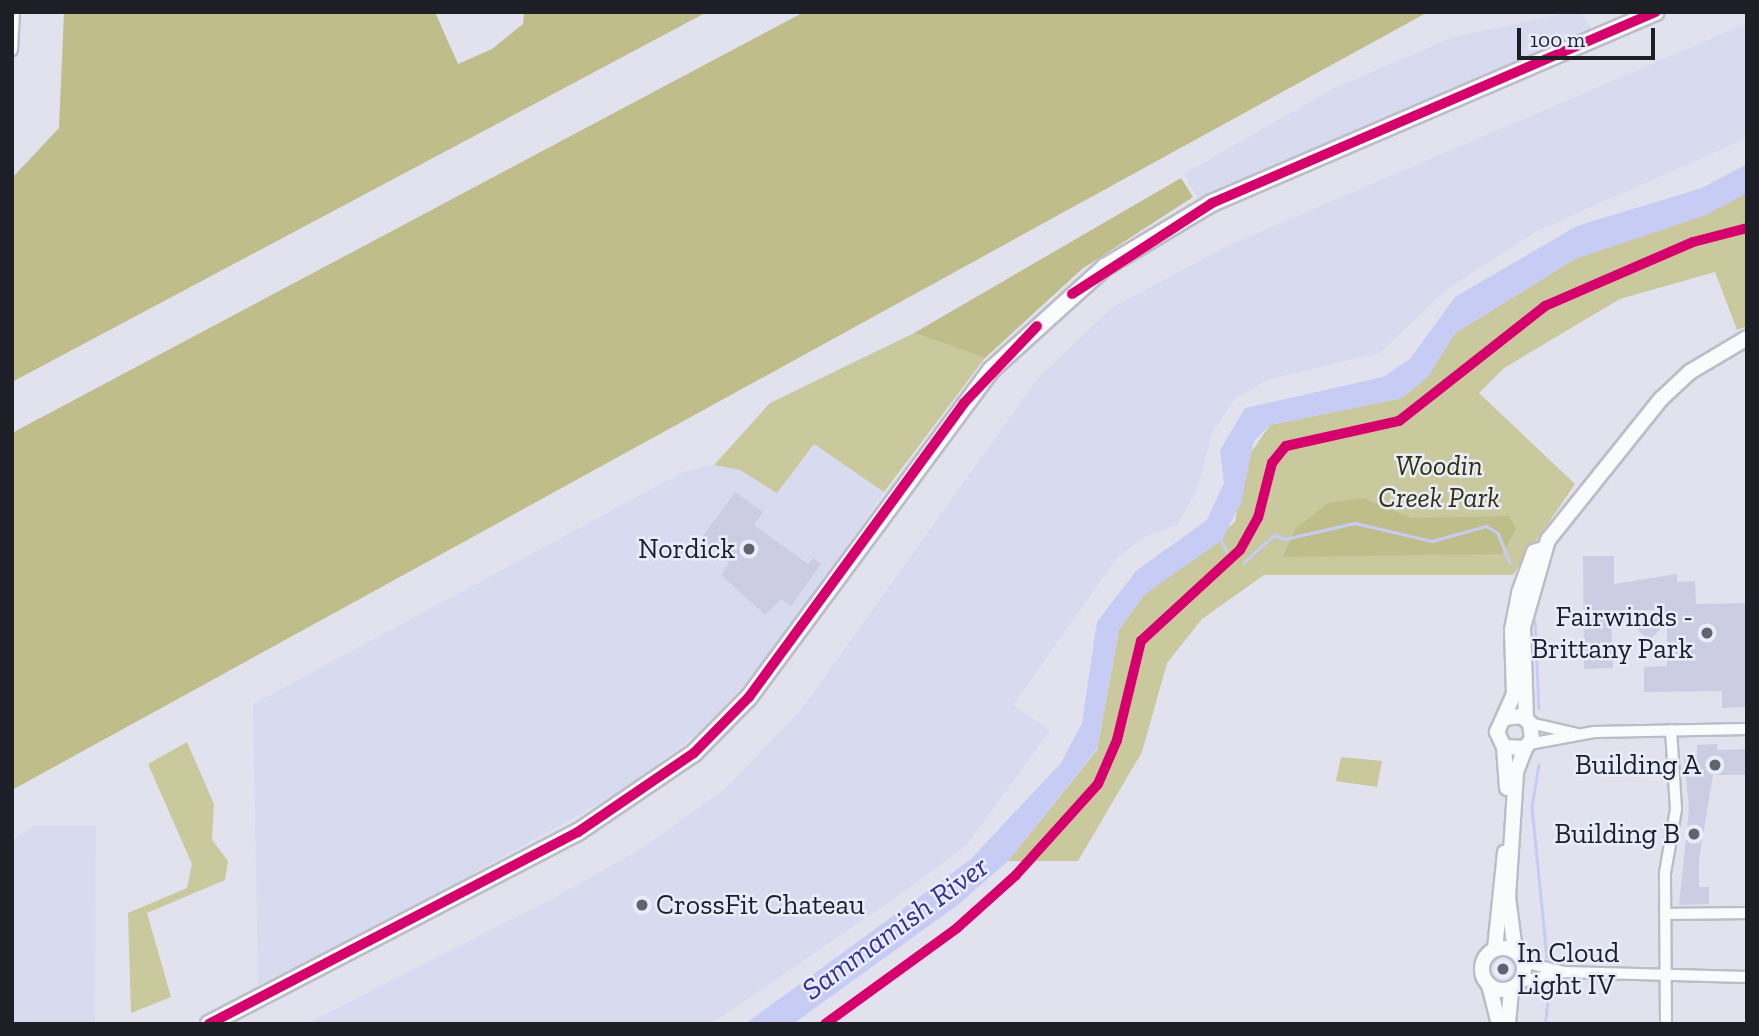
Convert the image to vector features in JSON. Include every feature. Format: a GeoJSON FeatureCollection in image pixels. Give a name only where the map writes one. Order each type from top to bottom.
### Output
{"type":"FeatureCollection","features":[{"type":"Feature","properties":{"kind":"main road"},"geometry":{"type":"LineString","coordinates":[[209,1024],[578,832],[694,753],[750,697],[991,370],[1105,267],[1212,203],[1656,12]]}},
{"type":"Feature","properties":{"kind":"main road"},"geometry":{"type":"LineString","coordinates":[[1508,1024],[1519,957],[1508,897],[1516,772],[1527,746],[1528,721],[1523,627],[1543,549],[1661,400],[1690,372],[1747,338]]}},
{"type":"Feature","properties":{"kind":"main road"},"geometry":{"type":"LineString","coordinates":[[1499,1024],[1482,965],[1495,949],[1507,830],[1504,747],[1497,732],[1514,694],[1516,604],[1534,552],[1543,549]]}},
{"type":"Feature","properties":{"kind":"main road"},"geometry":{"type":"LineString","coordinates":[[1505,718],[1528,721]]}},
{"type":"Feature","properties":{"kind":"main road"},"geometry":{"type":"LineString","coordinates":[[1504,747],[1527,746]]}},
{"type":"Feature","properties":{"kind":"main road"},"geometry":{"type":"LineString","coordinates":[[1495,949],[1519,957]]}},
{"type":"Feature","properties":{"kind":"main road"},"geometry":{"type":"LineString","coordinates":[[1489,985],[1516,985]]}},
{"type":"Feature","properties":{"kind":"street"},"geometry":{"type":"LineString","coordinates":[[12,50],[14,12]]}},
{"type":"Feature","properties":{"kind":"street"},"geometry":{"type":"LineString","coordinates":[[1528,721],[1577,734]]}},
{"type":"Feature","properties":{"kind":"street"},"geometry":{"type":"LineString","coordinates":[[1527,746],[1577,734],[1747,729]]}},
{"type":"Feature","properties":{"kind":"street"},"geometry":{"type":"LineString","coordinates":[[1666,1024],[1665,914],[1676,808],[1671,730]]}},
{"type":"Feature","properties":{"kind":"street"},"geometry":{"type":"LineString","coordinates":[[1665,914],[1747,913]]}},
{"type":"Feature","properties":{"kind":"street"},"geometry":{"type":"LineString","coordinates":[[1519,957],[1564,972],[1665,977],[1747,977]]}},
{"type":"Feature","properties":{"kind":"street"},"geometry":{"type":"LineString","coordinates":[[1516,985],[1564,972]]}},
{"type":"Feature","properties":{"kind":"shaded area"},"geometry":{"type":"Polygon","coordinates":[[[64,12],[435,12],[458,64],[492,49],[523,24],[524,12],[707,12],[12,382],[12,178],[59,128],[64,12]]]}},
{"type":"Feature","properties":{"kind":"shaded area"},"geometry":{"type":"Polygon","coordinates":[[[804,12],[1428,12],[12,790],[12,433],[804,12]]]}},
{"type":"Feature","properties":{"kind":"shaded area"},"geometry":{"type":"Polygon","coordinates":[[[1581,12],[1592,30],[1198,198],[1184,174],[1334,88],[1453,37],[1581,12]]]}},
{"type":"Feature","properties":{"kind":"shaded area"},"geometry":{"type":"Polygon","coordinates":[[[1747,23],[1747,138],[1537,231],[1447,289],[1380,353],[1269,379],[1235,399],[1212,433],[1197,490],[1178,524],[1142,538],[1116,559],[1013,705],[1050,730],[966,846],[908,889],[711,1024],[306,1024],[554,898],[644,847],[726,788],[801,710],[1038,378],[1113,307],[1227,246],[1747,23]]]}},
{"type":"Feature","properties":{"kind":"shaded area"},"geometry":{"type":"Polygon","coordinates":[[[1181,178],[1193,197],[1082,269],[985,358],[914,333],[1181,178]]]}},
{"type":"Feature","properties":{"kind":"shaded area"},"geometry":{"type":"Polygon","coordinates":[[[814,444],[884,492],[803,612],[713,722],[623,790],[333,952],[258,985],[253,704],[685,471],[714,465],[740,470],[777,493],[814,444]]]}},
{"type":"Feature","properties":{"kind":"shaded area"},"geometry":{"type":"Polygon","coordinates":[[[1363,498],[1412,518],[1509,516],[1516,529],[1502,554],[1283,557],[1295,529],[1328,503],[1363,498]]]}},
{"type":"Feature","properties":{"kind":"shaded area"},"geometry":{"type":"Polygon","coordinates":[[[34,826],[96,826],[95,1024],[12,1024],[12,840],[34,826]]]}},
{"type":"Feature","properties":{"kind":"green space","name":"Woodin Creek Park"},"geometry":{"type":"Polygon","coordinates":[[[1747,178],[1747,326],[1737,330],[1715,272],[1620,299],[1504,368],[1479,393],[1575,484],[1513,575],[1264,575],[1202,619],[1167,663],[1142,752],[1078,861],[1008,861],[1097,750],[1119,630],[1144,595],[1235,522],[1246,460],[1270,425],[1402,398],[1428,376],[1455,333],[1575,259],[1747,178]]]}},
{"type":"Feature","properties":{"kind":"green space"},"geometry":{"type":"Polygon","coordinates":[[[914,333],[985,358],[884,492],[814,444],[777,493],[740,470],[714,465],[770,403],[914,333]]]}},
{"type":"Feature","properties":{"kind":"green space"},"geometry":{"type":"Polygon","coordinates":[[[187,742],[214,804],[212,840],[228,861],[225,880],[147,913],[171,997],[131,1013],[128,913],[187,888],[192,864],[148,764],[187,742]]]}},
{"type":"Feature","properties":{"kind":"green space"},"geometry":{"type":"Polygon","coordinates":[[[1341,757],[1382,761],[1377,787],[1336,781],[1341,757]]]}},
{"type":"Feature","properties":{"kind":"water","name":"Sammamish River"},"geometry":{"type":"Polygon","coordinates":[[[1747,164],[1747,193],[1706,215],[1575,259],[1455,333],[1428,377],[1402,398],[1270,425],[1254,441],[1241,503],[1222,540],[1144,595],[1119,630],[1097,749],[1008,861],[959,904],[793,1024],[745,1024],[970,860],[1061,763],[1082,723],[1097,622],[1136,571],[1207,520],[1224,483],[1220,450],[1245,408],[1383,377],[1410,359],[1455,297],[1577,226],[1702,188],[1747,164]]]}},
{"type":"Feature","properties":{"kind":"building","name":"Nordick"},"geometry":{"type":"Polygon","coordinates":[[[735,492],[763,512],[754,525],[808,564],[813,558],[821,564],[791,606],[781,599],[765,615],[721,575],[729,563],[700,540],[735,492]]]}},
{"type":"Feature","properties":{"kind":"building","name":"Fairwinds - Brittany Park"},"geometry":{"type":"Polygon","coordinates":[[[1583,556],[1614,556],[1614,584],[1677,574],[1677,582],[1695,581],[1696,604],[1747,603],[1747,707],[1722,708],[1722,691],[1644,692],[1644,667],[1667,666],[1667,622],[1649,641],[1637,629],[1655,610],[1611,611],[1613,668],[1584,669],[1583,556]]]}},
{"type":"Feature","properties":{"kind":"building"},"geometry":{"type":"Polygon","coordinates":[[[1717,744],[1717,750],[1747,749],[1747,775],[1713,775],[1699,860],[1699,887],[1709,887],[1709,904],[1679,905],[1689,809],[1684,756],[1697,756],[1697,745],[1717,744]]]}},
{"type":"Feature","properties":{"kind":"waterway"},"geometry":{"type":"LineString","coordinates":[[1243,563],[1274,535],[1285,539],[1355,523],[1432,541],[1486,526],[1498,533],[1510,563]]}},
{"type":"Feature","properties":{"kind":"waterway"},"geometry":{"type":"LineString","coordinates":[[1221,540],[1227,552]]}},
{"type":"Feature","properties":{"kind":"waterway"},"geometry":{"type":"LineString","coordinates":[[1535,621],[1539,708]]}},
{"type":"Feature","properties":{"kind":"waterway"},"geometry":{"type":"LineString","coordinates":[[1539,765],[1532,807],[1547,957]]}},
{"type":"Feature","properties":{"kind":"waterway"},"geometry":{"type":"LineString","coordinates":[[1545,1024],[1549,987]]}},
{"type":"Feature","properties":{"kind":"cycle path"},"geometry":{"type":"LineString","coordinates":[[1072,294],[1212,203],[1656,12]]}},
{"type":"Feature","properties":{"kind":"cycle path"},"geometry":{"type":"LineString","coordinates":[[825,1024],[957,928],[1016,875],[1098,784],[1117,740],[1141,641],[1240,550],[1258,518],[1272,463],[1286,446],[1399,421],[1545,306],[1693,242],[1747,228]]}},
{"type":"Feature","properties":{"kind":"cycle path"},"geometry":{"type":"LineString","coordinates":[[209,1024],[578,832],[694,753],[749,697],[964,403],[1037,326]]}},
{"type":"Feature","properties":{"kind":"place","name":"Nordick"},"geometry":{"type":"Point","coordinates":[749,549]}},
{"type":"Feature","properties":{"kind":"place","name":"Fairwinds - Brittany Park"},"geometry":{"type":"Point","coordinates":[1707,633]}},
{"type":"Feature","properties":{"kind":"place","name":"Building A"},"geometry":{"type":"Point","coordinates":[1715,765]}},
{"type":"Feature","properties":{"kind":"place","name":"Building B"},"geometry":{"type":"Point","coordinates":[1694,834]}},
{"type":"Feature","properties":{"kind":"place","name":"CrossFit Chateau"},"geometry":{"type":"Point","coordinates":[642,905]}},
{"type":"Feature","properties":{"kind":"place","name":"In Cloud Light IV"},"geometry":{"type":"Point","coordinates":[1503,969]}}]}
